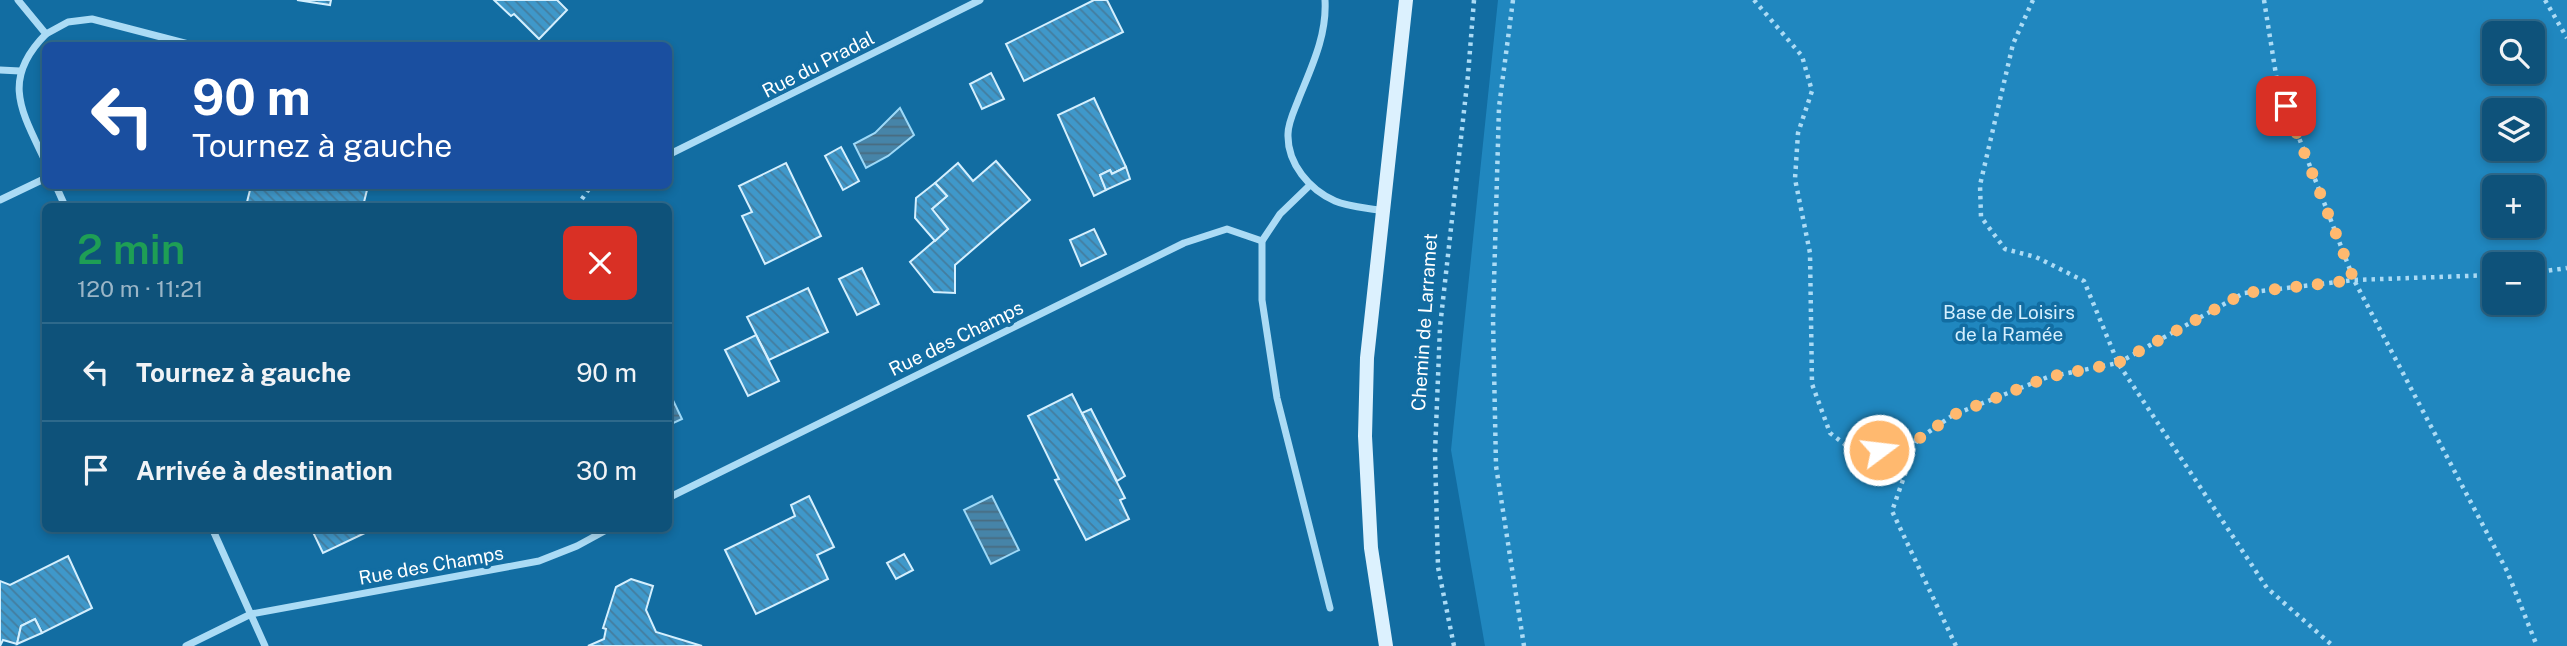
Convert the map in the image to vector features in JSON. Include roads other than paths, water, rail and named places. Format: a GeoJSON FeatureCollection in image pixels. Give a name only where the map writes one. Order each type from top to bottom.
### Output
{"type":"FeatureCollection","features":[{"type":"Feature","properties":{"kind":"main road"},"geometry":{"type":"LineString","coordinates":[[1386,646],[1371,548],[1365,436],[1367,358],[1406,0]]}},
{"type":"Feature","properties":{"kind":"street"},"geometry":{"type":"LineString","coordinates":[[18,0],[46,34]]}},
{"type":"Feature","properties":{"kind":"street","name":"Rue du Pradal"},"geometry":{"type":"LineString","coordinates":[[672,153],[981,0]]}},
{"type":"Feature","properties":{"kind":"street"},"geometry":{"type":"LineString","coordinates":[[1325,0],[1326,19],[1320,44],[1292,117],[1288,135],[1292,157],[1309,186],[1337,202],[1383,211]]}},
{"type":"Feature","properties":{"kind":"street"},"geometry":{"type":"LineString","coordinates":[[42,154],[19,97],[20,71],[31,49],[46,34],[68,22],[92,19],[181,42]]}},
{"type":"Feature","properties":{"kind":"street"},"geometry":{"type":"LineString","coordinates":[[0,70],[20,71]]}},
{"type":"Feature","properties":{"kind":"street"},"geometry":{"type":"LineString","coordinates":[[0,200],[42,180]]}},
{"type":"Feature","properties":{"kind":"street"},"geometry":{"type":"LineString","coordinates":[[1309,186],[1280,214],[1262,242],[1262,300],[1277,398],[1330,608]]}},
{"type":"Feature","properties":{"kind":"street","name":"Rue des Champs"},"geometry":{"type":"LineString","coordinates":[[672,496],[1185,243],[1227,229],[1262,242]]}},
{"type":"Feature","properties":{"kind":"street"},"geometry":{"type":"LineString","coordinates":[[214,532],[265,646]]}},
{"type":"Feature","properties":{"kind":"street","name":"Rue des Champs"},"geometry":{"type":"LineString","coordinates":[[186,646],[250,614],[539,561],[577,546],[603,532]]}},
{"type":"Feature","properties":{"kind":"park label","name":"Base de Loisirs de la Ramée"},"geometry":{"type":"Point","coordinates":[2009,323]}}]}
